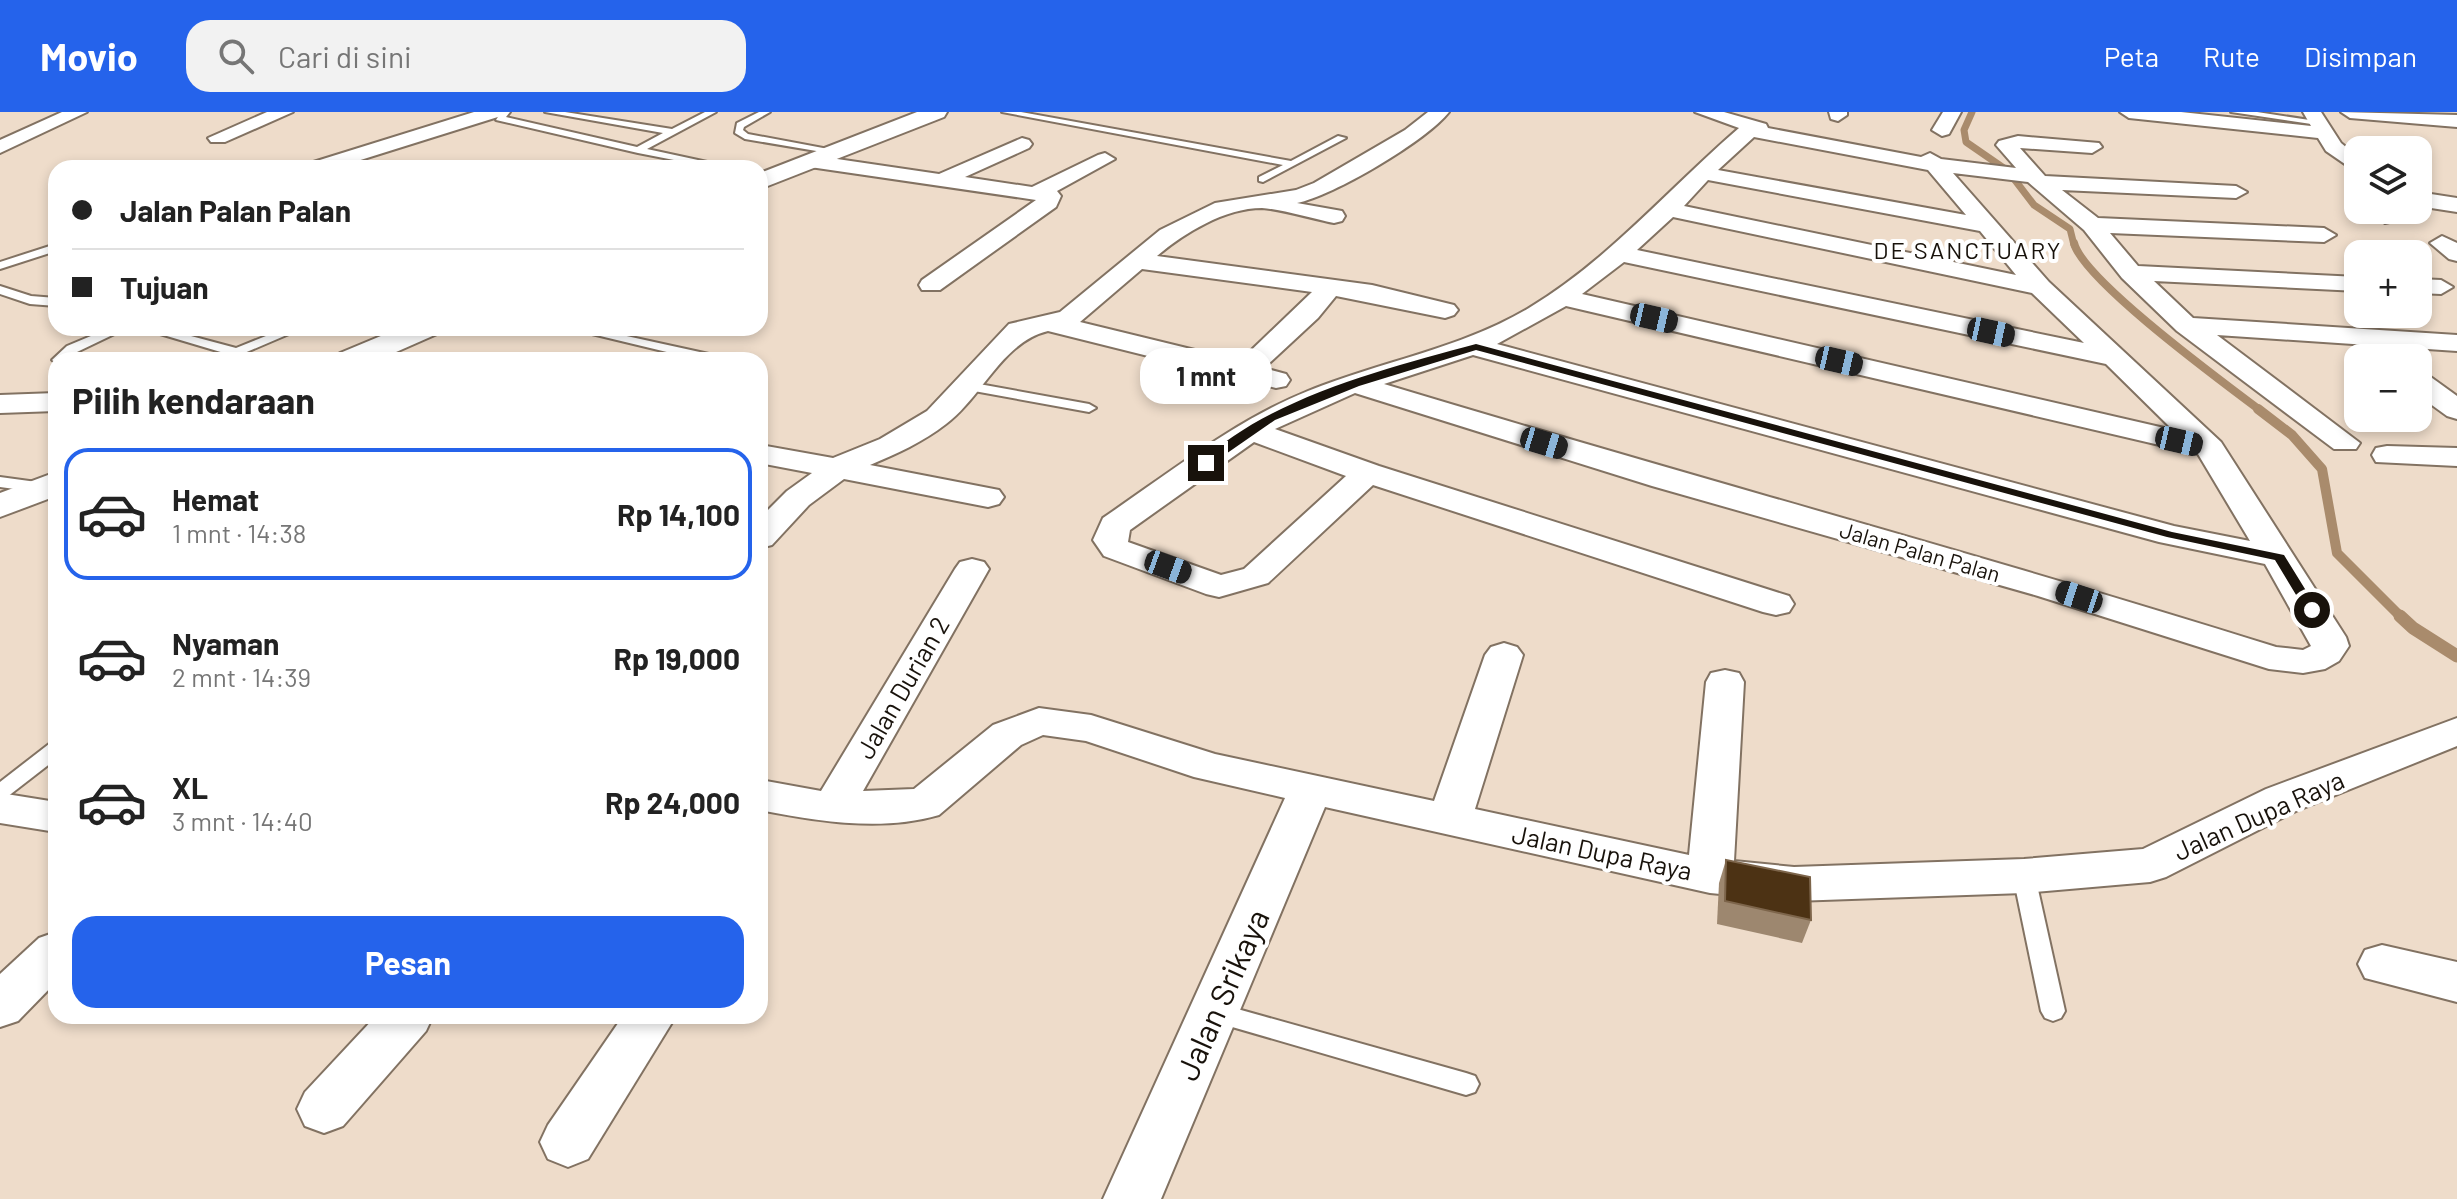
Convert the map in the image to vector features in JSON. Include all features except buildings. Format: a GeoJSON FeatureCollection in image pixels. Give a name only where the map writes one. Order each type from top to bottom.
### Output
{"type":"FeatureCollection","features":[{"type":"Feature","properties":{"kind":"main road"},"geometry":{"type":"LineString","coordinates":[[768,177],[936,112]]}},
{"type":"Feature","properties":{"kind":"main road"},"geometry":{"type":"LineString","coordinates":[[376,352],[409,336]]}},
{"type":"Feature","properties":{"kind":"main road"},"geometry":{"type":"LineString","coordinates":[[0,506],[48,486]]}},
{"type":"Feature","properties":{"kind":"street"},"geometry":{"type":"LineString","coordinates":[[0,147],[78,112]]}},
{"type":"Feature","properties":{"kind":"street"},"geometry":{"type":"LineString","coordinates":[[218,138],[284,112]]}},
{"type":"Feature","properties":{"kind":"street"},"geometry":{"type":"LineString","coordinates":[[340,160],[494,112]]}},
{"type":"Feature","properties":{"kind":"street"},"geometry":{"type":"LineString","coordinates":[[768,530],[798,498],[842,466],[891,445],[937,417],[1018,330],[1069,318],[1168,235],[1198,217],[1258,191],[1300,196],[1322,188],[1412,134],[1440,112]]}},
{"type":"Feature","properties":{"kind":"street"},"geometry":{"type":"LineString","coordinates":[[1704,112],[1748,129],[2028,177],[2236,192]]}},
{"type":"Feature","properties":{"kind":"street"},"geometry":{"type":"LineString","coordinates":[[1942,130],[1952,112]]}},
{"type":"Feature","properties":{"kind":"street"},"geometry":{"type":"LineString","coordinates":[[2129,112],[2318,122],[2344,151]]}},
{"type":"Feature","properties":{"kind":"street"},"geometry":{"type":"LineString","coordinates":[[2350,112],[2403,114],[2457,121]]}},
{"type":"Feature","properties":{"kind":"street"},"geometry":{"type":"LineString","coordinates":[[1368,473],[1256,576],[1237,584],[1219,586],[1116,549],[1110,540],[1115,525],[1271,418],[1355,384],[1476,347],[1561,297],[1669,210],[1748,129]]}},
{"type":"Feature","properties":{"kind":"street"},"geometry":{"type":"LineString","coordinates":[[2092,147],[2008,143],[2007,149],[2028,177],[2092,225],[2131,273],[2186,325],[2345,443]]}},
{"type":"Feature","properties":{"kind":"street"},"geometry":{"type":"LineString","coordinates":[[940,181],[1022,144]]}},
{"type":"Feature","properties":{"kind":"street"},"geometry":{"type":"LineString","coordinates":[[1036,193],[1105,159]]}},
{"type":"Feature","properties":{"kind":"street"},"geometry":{"type":"LineString","coordinates":[[810,161],[1036,193],[1052,199],[931,285]]}},
{"type":"Feature","properties":{"kind":"street","name":"Jalan Palan Palan"},"geometry":{"type":"LineString","coordinates":[[1355,384],[1663,479],[2051,588],[2269,657],[2307,662],[2319,659],[2330,646],[2327,637],[2210,448],[2040,287],[1931,162]]}},
{"type":"Feature","properties":{"kind":"street"},"geometry":{"type":"LineString","coordinates":[[1707,174],[1985,225]]}},
{"type":"Feature","properties":{"kind":"street"},"geometry":{"type":"LineString","coordinates":[[1258,191],[1334,216]]}},
{"type":"Feature","properties":{"kind":"street"},"geometry":{"type":"LineString","coordinates":[[2432,201],[2457,205]]}},
{"type":"Feature","properties":{"kind":"street"},"geometry":{"type":"LineString","coordinates":[[1669,210],[2040,287]]}},
{"type":"Feature","properties":{"kind":"street"},"geometry":{"type":"LineString","coordinates":[[2092,225],[2324,235]]}},
{"type":"Feature","properties":{"kind":"street"},"geometry":{"type":"LineString","coordinates":[[1617,253],[2115,358]]}},
{"type":"Feature","properties":{"kind":"street"},"geometry":{"type":"LineString","coordinates":[[1139,261],[1330,287],[1445,310]]}},
{"type":"Feature","properties":{"kind":"street"},"geometry":{"type":"LineString","coordinates":[[2131,273],[2344,283]]}},
{"type":"Feature","properties":{"kind":"street"},"geometry":{"type":"LineString","coordinates":[[1245,371],[1309,313],[1330,287]]}},
{"type":"Feature","properties":{"kind":"street"},"geometry":{"type":"LineString","coordinates":[[1561,297],[2210,448]]}},
{"type":"Feature","properties":{"kind":"street"},"geometry":{"type":"LineString","coordinates":[[1044,322],[1276,380]]}},
{"type":"Feature","properties":{"kind":"street"},"geometry":{"type":"LineString","coordinates":[[2186,325],[2457,343]]}},
{"type":"Feature","properties":{"kind":"street"},"geometry":{"type":"LineString","coordinates":[[2355,336],[2366,344]]}},
{"type":"Feature","properties":{"kind":"street"},"geometry":{"type":"LineString","coordinates":[[1476,347],[2171,535],[2280,557]]}},
{"type":"Feature","properties":{"kind":"street"},"geometry":{"type":"LineString","coordinates":[[2432,391],[2457,410]]}},
{"type":"Feature","properties":{"kind":"street"},"geometry":{"type":"LineString","coordinates":[[0,404],[48,402]]}},
{"type":"Feature","properties":{"kind":"street"},"geometry":{"type":"LineString","coordinates":[[1251,431],[1368,473],[1776,604]]}},
{"type":"Feature","properties":{"kind":"street"},"geometry":{"type":"LineString","coordinates":[[768,455],[842,466],[988,497]]}},
{"type":"Feature","properties":{"kind":"street"},"geometry":{"type":"LineString","coordinates":[[2387,455],[2457,457]]}},
{"type":"Feature","properties":{"kind":"street","name":"Jalan Durian 2"},"geometry":{"type":"LineString","coordinates":[[832,808],[972,569]]}},
{"type":"Feature","properties":{"kind":"street"},"geometry":{"type":"LineString","coordinates":[[1449,821],[1504,655]]}},
{"type":"Feature","properties":{"kind":"street"},"geometry":{"type":"LineString","coordinates":[[1710,876],[1725,682]]}},
{"type":"Feature","properties":{"kind":"street","name":"Jalan Dupa Raya"},"geometry":{"type":"LineString","coordinates":[[768,796],[832,808],[924,804],[1007,735],[1039,721],[1091,728],[1209,767],[1710,876],[1794,884],[2024,876],[2150,865],[2281,800],[2457,731]]}},
{"type":"Feature","properties":{"kind":"street","name":"Jalan Srikaya"},"geometry":{"type":"LineString","coordinates":[[1132,1199],[1216,1013],[1310,790]]}},
{"type":"Feature","properties":{"kind":"street"},"geometry":{"type":"LineString","coordinates":[[0,808],[48,816]]}},
{"type":"Feature","properties":{"kind":"street"},"geometry":{"type":"LineString","coordinates":[[0,1006],[48,959]]}},
{"type":"Feature","properties":{"kind":"street"},"geometry":{"type":"LineString","coordinates":[[2382,964],[2457,982]]}},
{"type":"Feature","properties":{"kind":"street"},"geometry":{"type":"LineString","coordinates":[[324,1109],[401,1024]]}},
{"type":"Feature","properties":{"kind":"street"},"geometry":{"type":"LineString","coordinates":[[568,1142],[646,1024]]}},
{"type":"Feature","properties":{"kind":"lane"},"geometry":{"type":"LineString","coordinates":[[506,112],[499,118],[539,130],[689,160]]}},
{"type":"Feature","properties":{"kind":"lane"},"geometry":{"type":"LineString","coordinates":[[549,112],[672,132]]}},
{"type":"Feature","properties":{"kind":"lane"},"geometry":{"type":"LineString","coordinates":[[638,150],[712,112]]}},
{"type":"Feature","properties":{"kind":"lane"},"geometry":{"type":"LineString","coordinates":[[766,112],[740,125],[738,131],[745,136],[834,151]]}},
{"type":"Feature","properties":{"kind":"lane"},"geometry":{"type":"LineString","coordinates":[[1006,112],[1289,163]]}},
{"type":"Feature","properties":{"kind":"lane"},"geometry":{"type":"LineString","coordinates":[[2235,112],[2318,122]]}},
{"type":"Feature","properties":{"kind":"lane"},"geometry":{"type":"LineString","coordinates":[[539,130],[578,117]]}},
{"type":"Feature","properties":{"kind":"lane"},"geometry":{"type":"LineString","coordinates":[[1258,191],[1289,163],[1341,138]]}},
{"type":"Feature","properties":{"kind":"lane"},"geometry":{"type":"LineString","coordinates":[[0,266],[48,250]]}},
{"type":"Feature","properties":{"kind":"lane"},"geometry":{"type":"LineString","coordinates":[[0,290],[30,300],[48,301]]}},
{"type":"Feature","properties":{"kind":"lane"},"geometry":{"type":"LineString","coordinates":[[69,352],[102,336]]}},
{"type":"Feature","properties":{"kind":"lane"},"geometry":{"type":"LineString","coordinates":[[176,336],[237,352],[277,336]]}},
{"type":"Feature","properties":{"kind":"lane"},"geometry":{"type":"LineString","coordinates":[[609,336],[682,352]]}},
{"type":"Feature","properties":{"kind":"lane"},"geometry":{"type":"LineString","coordinates":[[968,386],[1089,408]]}},
{"type":"Feature","properties":{"kind":"lane"},"geometry":{"type":"LineString","coordinates":[[0,482],[48,485]]}},
{"type":"Feature","properties":{"kind":"lane"},"geometry":{"type":"LineString","coordinates":[[0,792],[48,755]]}},
{"type":"Feature","properties":{"kind":"lane"},"geometry":{"type":"LineString","coordinates":[[2024,876],[2053,1011]]}},
{"type":"Feature","properties":{"kind":"lane"},"geometry":{"type":"LineString","coordinates":[[1216,1013],[1466,1084]]}},
{"type":"Feature","properties":{"kind":"waterway"},"geometry":{"type":"LineString","coordinates":[[1972,112],[1964,130],[1966,142],[2008,171],[2034,205],[2070,229],[2074,245]]}},
{"type":"Feature","properties":{"kind":"waterway"},"geometry":{"type":"LineString","coordinates":[[2074,243],[2083,260],[2127,305],[2261,411]]}},
{"type":"Feature","properties":{"kind":"waterway"},"geometry":{"type":"LineString","coordinates":[[2258,409],[2292,435],[2322,469],[2337,553],[2400,616]]}},
{"type":"Feature","properties":{"kind":"waterway"},"geometry":{"type":"LineString","coordinates":[[2400,616],[2457,656]]}},
{"type":"Feature","properties":{"kind":"district","name":"DE SANCTUARY"},"geometry":{"type":"Point","coordinates":[1968,251]}},
{"type":"Feature","properties":{"kind":"route"},"geometry":{"type":"LineString","coordinates":[[1206,463],[1271,418],[1355,384],[1476,347],[2171,535],[2280,557],[2312,610]]}}]}
